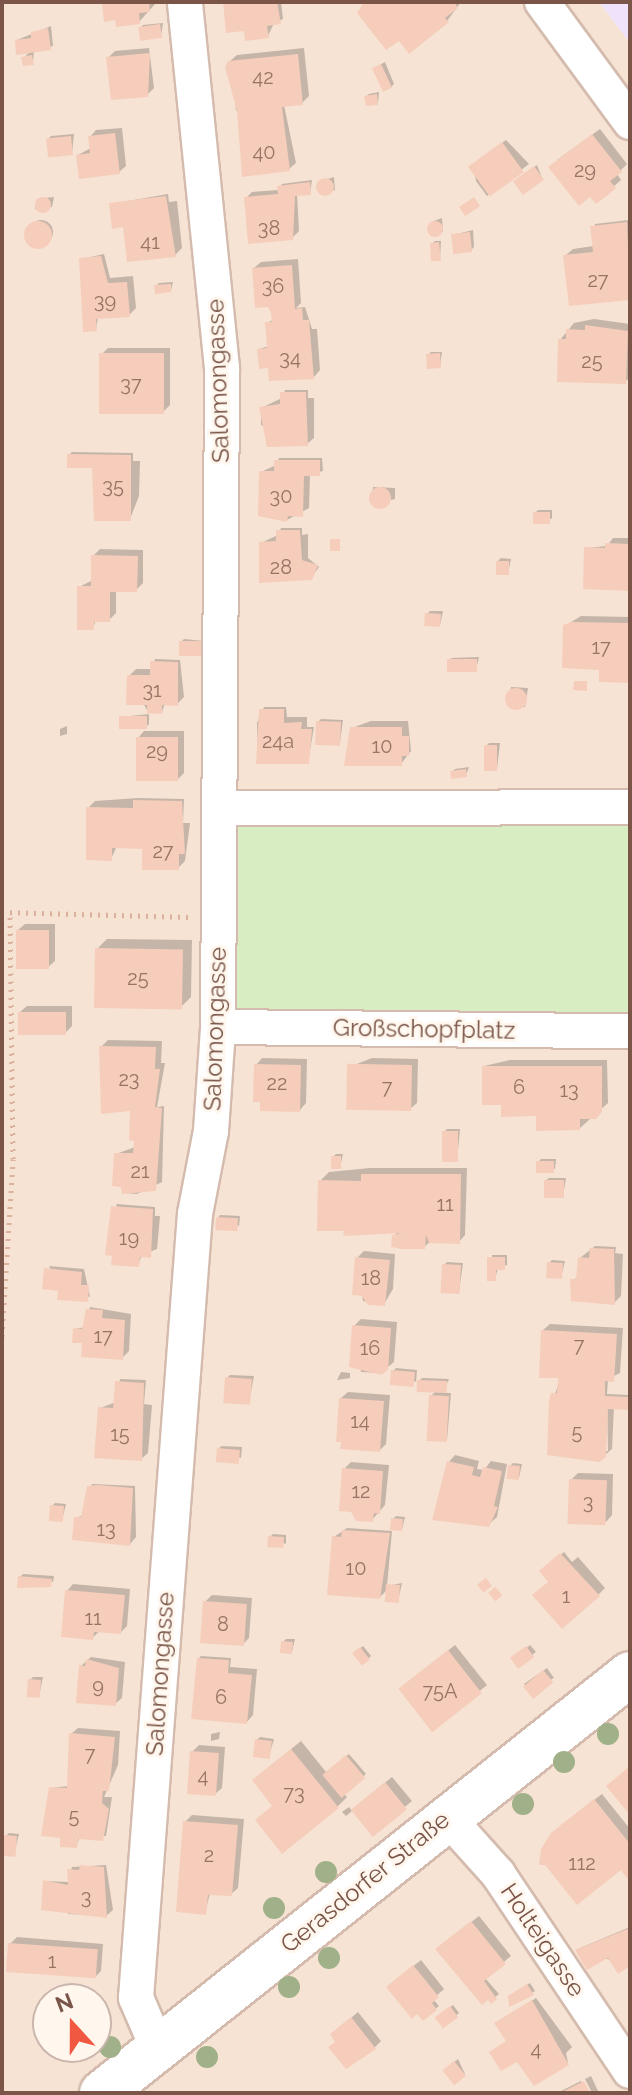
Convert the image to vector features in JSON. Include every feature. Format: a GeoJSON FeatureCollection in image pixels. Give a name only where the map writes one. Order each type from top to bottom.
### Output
{"type":"FeatureCollection","features":[{"type":"Feature","properties":{"kind":"main road","name":"Gerasdorfer Straße"},"geometry":{"type":"LineString","coordinates":[[102,2093],[446,1816],[630,1674]]}},
{"type":"Feature","properties":{"kind":"street","name":"Salomongasse"},"geometry":{"type":"LineString","coordinates":[[158,2049],[136,1998],[195,1214],[211,1131],[218,1027],[222,368],[185,2]]}},
{"type":"Feature","properties":{"kind":"street"},"geometry":{"type":"LineString","coordinates":[[542,2],[630,122]]}},
{"type":"Feature","properties":{"kind":"street"},"geometry":{"type":"LineString","coordinates":[[219,808],[630,807]]}},
{"type":"Feature","properties":{"kind":"street","name":"Großschopfplatz"},"geometry":{"type":"LineString","coordinates":[[218,1027],[630,1031]]}},
{"type":"Feature","properties":{"kind":"street","name":"Holteigasse"},"geometry":{"type":"LineString","coordinates":[[446,1816],[498,1874],[630,2071]]}},
{"type":"Feature","properties":{"kind":"path"},"geometry":{"type":"LineString","coordinates":[[2,912],[218,918]]}},
{"type":"Feature","properties":{"kind":"path"},"geometry":{"type":"LineString","coordinates":[[2,1336],[13,1159],[10,912]]}},
{"type":"Feature","properties":{"kind":"shaded area"},"geometry":{"type":"Polygon","coordinates":[[[2,2],[599,2],[630,43],[630,2093],[2,2093],[2,2]]]}},
{"type":"Feature","properties":{"kind":"shaded area"},"geometry":{"type":"Polygon","coordinates":[[[599,2],[630,2],[630,43],[599,2]]]}},
{"type":"Feature","properties":{"kind":"green space"},"geometry":{"type":"Polygon","coordinates":[[[235,811],[630,811],[630,1021],[235,1021],[235,811]]]}},
{"type":"Feature","properties":{"kind":"building"},"geometry":{"type":"Polygon","coordinates":[[[102,2],[149,2],[150,12],[139,13],[140,24],[116,27],[115,20],[104,22],[102,2]]]}},
{"type":"Feature","properties":{"kind":"building"},"geometry":{"type":"Polygon","coordinates":[[[223,2],[277,2],[281,24],[267,26],[269,38],[245,41],[244,31],[226,33],[223,2]]]}},
{"type":"Feature","properties":{"kind":"building"},"geometry":{"type":"Polygon","coordinates":[[[364,2],[454,2],[458,8],[445,18],[449,22],[409,54],[399,41],[386,50],[357,13],[364,2]]]}},
{"type":"Feature","properties":{"kind":"building"},"geometry":{"type":"Polygon","coordinates":[[[160,24],[162,38],[140,41],[138,27],[160,24]]]}},
{"type":"Feature","properties":{"kind":"building"},"geometry":{"type":"Polygon","coordinates":[[[48,28],[51,50],[16,55],[15,40],[31,38],[31,32],[48,28]]]}},
{"type":"Feature","properties":{"kind":"building"},"geometry":{"type":"Polygon","coordinates":[[[150,53],[148,97],[111,100],[106,57],[150,53]]]}},
{"type":"Feature","properties":{"kind":"building"},"geometry":{"type":"Polygon","coordinates":[[[298,54],[303,105],[282,107],[290,171],[242,177],[237,111],[225,67],[228,61],[298,54]]]}},
{"type":"Feature","properties":{"kind":"building"},"geometry":{"type":"Polygon","coordinates":[[[32,55],[34,65],[23,66],[21,57],[32,55]]]}},
{"type":"Feature","properties":{"kind":"building"},"geometry":{"type":"Polygon","coordinates":[[[381,64],[392,88],[383,92],[372,68],[381,64]]]}},
{"type":"Feature","properties":{"kind":"building"},"geometry":{"type":"Polygon","coordinates":[[[377,94],[378,105],[366,106],[364,96],[377,94]]]}},
{"type":"Feature","properties":{"kind":"building"},"geometry":{"type":"Polygon","coordinates":[[[115,133],[120,174],[79,179],[76,155],[90,153],[88,136],[115,133]]]}},
{"type":"Feature","properties":{"kind":"building"},"geometry":{"type":"Polygon","coordinates":[[[592,134],[622,172],[610,181],[616,188],[608,195],[596,204],[590,197],[579,206],[548,167],[592,134]]]}},
{"type":"Feature","properties":{"kind":"building"},"geometry":{"type":"Polygon","coordinates":[[[71,136],[73,155],[48,158],[46,139],[71,136]]]}},
{"type":"Feature","properties":{"kind":"building"},"geometry":{"type":"Polygon","coordinates":[[[502,142],[524,172],[490,197],[468,167],[502,142]]]}},
{"type":"Feature","properties":{"kind":"building"},"geometry":{"type":"Polygon","coordinates":[[[534,166],[544,180],[523,195],[513,181],[534,166]]]}},
{"type":"Feature","properties":{"kind":"building"},"geometry":{"type":"Polygon","coordinates":[[[325,178],[334,187],[325,196],[316,187],[325,178]]]}},
{"type":"Feature","properties":{"kind":"building"},"geometry":{"type":"Polygon","coordinates":[[[310,182],[311,195],[295,196],[293,240],[248,244],[244,197],[278,194],[277,186],[310,182]]]}},
{"type":"Feature","properties":{"kind":"building"},"geometry":{"type":"Polygon","coordinates":[[[166,196],[176,257],[127,262],[123,227],[112,229],[109,203],[166,196]]]}},
{"type":"Feature","properties":{"kind":"building"},"geometry":{"type":"Polygon","coordinates":[[[40,197],[46,197],[51,205],[49,211],[40,213],[35,208],[35,202],[40,197]]]}},
{"type":"Feature","properties":{"kind":"building"},"geometry":{"type":"Polygon","coordinates":[[[474,197],[480,206],[465,216],[459,207],[474,197]]]}},
{"type":"Feature","properties":{"kind":"building"},"geometry":{"type":"Polygon","coordinates":[[[38,221],[48,225],[52,235],[48,245],[38,249],[28,245],[24,235],[28,225],[38,221]]]}},
{"type":"Feature","properties":{"kind":"building"},"geometry":{"type":"Polygon","coordinates":[[[435,221],[443,229],[435,237],[427,229],[435,221]]]}},
{"type":"Feature","properties":{"kind":"building"},"geometry":{"type":"Polygon","coordinates":[[[627,222],[630,300],[569,306],[563,255],[593,252],[590,226],[627,222]]]}},
{"type":"Feature","properties":{"kind":"building"},"geometry":{"type":"Polygon","coordinates":[[[470,232],[472,252],[453,254],[451,234],[470,232]]]}},
{"type":"Feature","properties":{"kind":"building"},"geometry":{"type":"Polygon","coordinates":[[[439,242],[441,261],[431,261],[430,243],[439,242]]]}},
{"type":"Feature","properties":{"kind":"building"},"geometry":{"type":"Polygon","coordinates":[[[101,256],[108,283],[127,282],[130,317],[96,319],[97,331],[83,332],[79,258],[101,256]]]}},
{"type":"Feature","properties":{"kind":"building"},"geometry":{"type":"Polygon","coordinates":[[[292,265],[295,309],[302,308],[303,320],[309,320],[314,379],[269,381],[268,368],[259,369],[257,349],[267,348],[265,322],[272,322],[271,313],[268,307],[255,308],[252,268],[292,265]]]}},
{"type":"Feature","properties":{"kind":"building"},"geometry":{"type":"Polygon","coordinates":[[[171,284],[171,292],[155,294],[154,285],[171,284]]]}},
{"type":"Feature","properties":{"kind":"building"},"geometry":{"type":"Polygon","coordinates":[[[585,325],[628,331],[626,384],[557,382],[558,339],[566,339],[566,329],[585,330],[585,325]]]}},
{"type":"Feature","properties":{"kind":"building"},"geometry":{"type":"Polygon","coordinates":[[[99,353],[164,353],[164,414],[99,414],[99,353]]]}},
{"type":"Feature","properties":{"kind":"building"},"geometry":{"type":"Polygon","coordinates":[[[440,353],[441,368],[427,369],[426,354],[440,353]]]}},
{"type":"Feature","properties":{"kind":"building"},"geometry":{"type":"Polygon","coordinates":[[[280,392],[306,392],[308,446],[267,447],[259,407],[280,404],[280,392]]]}},
{"type":"Feature","properties":{"kind":"building"},"geometry":{"type":"Polygon","coordinates":[[[67,454],[131,455],[131,521],[94,521],[92,468],[67,468],[67,454]]]}},
{"type":"Feature","properties":{"kind":"building"},"geometry":{"type":"Polygon","coordinates":[[[274,460],[320,460],[320,476],[304,476],[303,517],[288,516],[287,522],[258,516],[259,471],[274,471],[274,460]]]}},
{"type":"Feature","properties":{"kind":"building"},"geometry":{"type":"Polygon","coordinates":[[[380,487],[388,490],[391,498],[388,506],[380,509],[372,506],[369,498],[372,490],[380,487]]]}},
{"type":"Feature","properties":{"kind":"building"},"geometry":{"type":"Polygon","coordinates":[[[533,512],[550,512],[550,524],[533,524],[533,512]]]}},
{"type":"Feature","properties":{"kind":"building"},"geometry":{"type":"Polygon","coordinates":[[[276,530],[300,530],[302,560],[318,565],[312,580],[259,583],[259,542],[276,541],[276,530]]]}},
{"type":"Feature","properties":{"kind":"building"},"geometry":{"type":"Polygon","coordinates":[[[330,539],[340,539],[340,551],[330,551],[330,539]]]}},
{"type":"Feature","properties":{"kind":"building"},"geometry":{"type":"Polygon","coordinates":[[[605,543],[630,544],[630,591],[583,589],[584,547],[605,548],[605,543]]]}},
{"type":"Feature","properties":{"kind":"building"},"geometry":{"type":"Polygon","coordinates":[[[91,555],[138,556],[137,592],[110,592],[110,622],[94,622],[94,630],[77,630],[77,586],[91,586],[91,555]]]}},
{"type":"Feature","properties":{"kind":"building"},"geometry":{"type":"Polygon","coordinates":[[[496,561],[509,561],[509,575],[496,575],[496,561]]]}},
{"type":"Feature","properties":{"kind":"building"},"geometry":{"type":"Polygon","coordinates":[[[425,613],[441,614],[440,627],[424,626],[425,613]]]}},
{"type":"Feature","properties":{"kind":"building"},"geometry":{"type":"Polygon","coordinates":[[[572,622],[630,623],[630,683],[599,682],[599,670],[562,668],[563,625],[572,622]]]}},
{"type":"Feature","properties":{"kind":"building"},"geometry":{"type":"Polygon","coordinates":[[[179,641],[202,641],[202,656],[179,656],[179,641]]]}},
{"type":"Feature","properties":{"kind":"building"},"geometry":{"type":"Polygon","coordinates":[[[447,659],[477,659],[477,672],[447,672],[447,659]]]}},
{"type":"Feature","properties":{"kind":"building"},"geometry":{"type":"Polygon","coordinates":[[[150,661],[178,662],[178,706],[162,705],[162,714],[147,713],[147,705],[126,705],[127,675],[150,675],[150,661]]]}},
{"type":"Feature","properties":{"kind":"building"},"geometry":{"type":"Polygon","coordinates":[[[574,681],[587,681],[587,691],[573,690],[574,681]]]}},
{"type":"Feature","properties":{"kind":"building"},"geometry":{"type":"Polygon","coordinates":[[[516,688],[524,691],[527,699],[524,707],[516,710],[508,707],[505,699],[508,691],[516,688]]]}},
{"type":"Feature","properties":{"kind":"building"},"geometry":{"type":"Polygon","coordinates":[[[259,709],[284,709],[284,723],[302,722],[301,729],[312,729],[309,764],[256,764],[259,709]]]}},
{"type":"Feature","properties":{"kind":"building"},"geometry":{"type":"Polygon","coordinates":[[[119,716],[147,716],[147,729],[119,729],[119,716]]]}},
{"type":"Feature","properties":{"kind":"building"},"geometry":{"type":"Polygon","coordinates":[[[316,721],[341,722],[340,746],[315,745],[316,721]]]}},
{"type":"Feature","properties":{"kind":"building"},"geometry":{"type":"Polygon","coordinates":[[[350,727],[402,727],[402,736],[409,736],[409,756],[402,756],[402,766],[344,766],[350,727]]]}},
{"type":"Feature","properties":{"kind":"building"},"geometry":{"type":"Polygon","coordinates":[[[136,737],[178,737],[178,781],[136,781],[136,737]]]}},
{"type":"Feature","properties":{"kind":"building"},"geometry":{"type":"Polygon","coordinates":[[[484,745],[497,745],[497,771],[484,771],[484,745]]]}},
{"type":"Feature","properties":{"kind":"building"},"geometry":{"type":"Polygon","coordinates":[[[466,769],[467,777],[451,779],[450,771],[466,769]]]}},
{"type":"Feature","properties":{"kind":"building"},"geometry":{"type":"Polygon","coordinates":[[[133,800],[182,801],[185,854],[179,854],[179,870],[142,870],[142,849],[112,848],[112,861],[86,860],[86,807],[133,808],[133,800]]]}},
{"type":"Feature","properties":{"kind":"building"},"geometry":{"type":"Polygon","coordinates":[[[16,930],[49,930],[49,969],[16,969],[16,930]]]}},
{"type":"Feature","properties":{"kind":"building"},"geometry":{"type":"Polygon","coordinates":[[[95,948],[183,950],[182,1010],[94,1008],[95,948]]]}},
{"type":"Feature","properties":{"kind":"building"},"geometry":{"type":"Polygon","coordinates":[[[18,1012],[66,1012],[66,1035],[18,1035],[18,1012]]]}},
{"type":"Feature","properties":{"kind":"building"},"geometry":{"type":"Polygon","coordinates":[[[99,1046],[156,1047],[155,1069],[160,1069],[155,1107],[162,1108],[156,1191],[122,1194],[121,1187],[112,1186],[114,1153],[133,1153],[134,1141],[129,1140],[130,1111],[101,1114],[99,1046]]]}},
{"type":"Feature","properties":{"kind":"building"},"geometry":{"type":"Polygon","coordinates":[[[254,1064],[301,1065],[300,1112],[260,1111],[260,1102],[253,1102],[254,1064]]]}},
{"type":"Feature","properties":{"kind":"building"},"geometry":{"type":"Polygon","coordinates":[[[347,1064],[412,1065],[411,1111],[346,1110],[347,1064]]]}},
{"type":"Feature","properties":{"kind":"building"},"geometry":{"type":"Polygon","coordinates":[[[482,1066],[602,1066],[602,1112],[596,1119],[580,1119],[580,1130],[536,1131],[536,1116],[501,1117],[501,1105],[482,1105],[482,1066]]]}},
{"type":"Feature","properties":{"kind":"building"},"geometry":{"type":"Polygon","coordinates":[[[442,1131],[458,1131],[458,1162],[442,1162],[442,1131]]]}},
{"type":"Feature","properties":{"kind":"building"},"geometry":{"type":"Polygon","coordinates":[[[331,1156],[341,1156],[341,1169],[331,1169],[331,1156]]]}},
{"type":"Feature","properties":{"kind":"building"},"geometry":{"type":"Polygon","coordinates":[[[536,1161],[554,1161],[554,1173],[536,1173],[536,1161]]]}},
{"type":"Feature","properties":{"kind":"building"},"geometry":{"type":"Polygon","coordinates":[[[361,1174],[461,1174],[460,1244],[429,1243],[426,1235],[425,1249],[402,1249],[391,1247],[392,1235],[402,1233],[343,1236],[344,1231],[317,1231],[318,1180],[361,1181],[361,1174]]]}},
{"type":"Feature","properties":{"kind":"building"},"geometry":{"type":"Polygon","coordinates":[[[544,1180],[564,1180],[564,1198],[544,1198],[544,1180]]]}},
{"type":"Feature","properties":{"kind":"building"},"geometry":{"type":"Polygon","coordinates":[[[111,1206],[153,1209],[151,1258],[140,1257],[139,1267],[111,1265],[112,1256],[105,1255],[111,1206]]]}},
{"type":"Feature","properties":{"kind":"building"},"geometry":{"type":"Polygon","coordinates":[[[216,1217],[238,1218],[237,1231],[215,1230],[216,1217]]]}},
{"type":"Feature","properties":{"kind":"building"},"geometry":{"type":"Polygon","coordinates":[[[590,1248],[614,1249],[615,1305],[571,1301],[570,1279],[576,1279],[578,1257],[589,1258],[590,1248]]]}},
{"type":"Feature","properties":{"kind":"building"},"geometry":{"type":"Polygon","coordinates":[[[355,1257],[390,1260],[385,1306],[368,1305],[362,1296],[352,1295],[355,1257]]]}},
{"type":"Feature","properties":{"kind":"building"},"geometry":{"type":"Polygon","coordinates":[[[487,1257],[505,1257],[505,1270],[496,1270],[496,1281],[487,1281],[487,1257]]]}},
{"type":"Feature","properties":{"kind":"building"},"geometry":{"type":"Polygon","coordinates":[[[547,1262],[563,1263],[562,1279],[546,1278],[547,1262]]]}},
{"type":"Feature","properties":{"kind":"building"},"geometry":{"type":"Polygon","coordinates":[[[442,1264],[461,1265],[459,1294],[440,1293],[442,1264]]]}},
{"type":"Feature","properties":{"kind":"building"},"geometry":{"type":"Polygon","coordinates":[[[44,1268],[82,1272],[81,1285],[89,1285],[88,1302],[57,1300],[58,1291],[42,1289],[44,1268]]]}},
{"type":"Feature","properties":{"kind":"building"},"geometry":{"type":"Polygon","coordinates":[[[86,1309],[103,1310],[102,1318],[125,1320],[123,1360],[81,1357],[82,1343],[72,1343],[73,1328],[82,1329],[86,1309]]]}},
{"type":"Feature","properties":{"kind":"building"},"geometry":{"type":"Polygon","coordinates":[[[352,1325],[391,1328],[388,1370],[381,1375],[349,1367],[352,1325]]]}},
{"type":"Feature","properties":{"kind":"building"},"geometry":{"type":"Polygon","coordinates":[[[541,1330],[617,1334],[614,1382],[605,1381],[605,1396],[630,1397],[630,1410],[608,1409],[606,1457],[599,1462],[547,1455],[549,1401],[551,1393],[557,1393],[558,1378],[539,1378],[541,1330]]]}},
{"type":"Feature","properties":{"kind":"building"},"geometry":{"type":"Polygon","coordinates":[[[391,1370],[415,1372],[414,1387],[390,1385],[391,1370]]]}},
{"type":"Feature","properties":{"kind":"building"},"geometry":{"type":"Polygon","coordinates":[[[225,1377],[252,1379],[250,1405],[223,1403],[225,1377]]]}},
{"type":"Feature","properties":{"kind":"building"},"geometry":{"type":"Polygon","coordinates":[[[417,1380],[447,1381],[447,1393],[417,1392],[417,1380]]]}},
{"type":"Feature","properties":{"kind":"building"},"geometry":{"type":"Polygon","coordinates":[[[115,1381],[144,1383],[142,1461],[94,1458],[98,1407],[113,1408],[115,1381]]]}},
{"type":"Feature","properties":{"kind":"building"},"geometry":{"type":"Polygon","coordinates":[[[429,1395],[449,1396],[447,1442],[427,1441],[429,1395]]]}},
{"type":"Feature","properties":{"kind":"building"},"geometry":{"type":"Polygon","coordinates":[[[339,1398],[384,1401],[380,1452],[340,1449],[341,1442],[336,1442],[339,1398]]]}},
{"type":"Feature","properties":{"kind":"building"},"geometry":{"type":"Polygon","coordinates":[[[217,1448],[240,1450],[239,1464],[216,1462],[217,1448]]]}},
{"type":"Feature","properties":{"kind":"building"},"geometry":{"type":"Polygon","coordinates":[[[447,1461],[474,1467],[472,1475],[480,1477],[483,1467],[502,1471],[494,1506],[498,1507],[489,1527],[432,1520],[447,1461]]]}},
{"type":"Feature","properties":{"kind":"building"},"geometry":{"type":"Polygon","coordinates":[[[508,1465],[520,1466],[519,1480],[507,1479],[508,1465]]]}},
{"type":"Feature","properties":{"kind":"building"},"geometry":{"type":"Polygon","coordinates":[[[342,1468],[383,1471],[380,1514],[374,1513],[373,1522],[356,1521],[351,1512],[339,1511],[342,1468]]]}},
{"type":"Feature","properties":{"kind":"building"},"geometry":{"type":"Polygon","coordinates":[[[569,1479],[607,1480],[605,1525],[567,1524],[569,1479]]]}},
{"type":"Feature","properties":{"kind":"building"},"geometry":{"type":"Polygon","coordinates":[[[87,1486],[133,1488],[130,1546],[72,1540],[74,1517],[81,1517],[87,1486]]]}},
{"type":"Feature","properties":{"kind":"building"},"geometry":{"type":"Polygon","coordinates":[[[50,1505],[64,1506],[63,1522],[49,1521],[50,1505]]]}},
{"type":"Feature","properties":{"kind":"building"},"geometry":{"type":"Polygon","coordinates":[[[391,1518],[403,1519],[402,1531],[390,1530],[391,1518]]]}},
{"type":"Feature","properties":{"kind":"building"},"geometry":{"type":"Polygon","coordinates":[[[342,1530],[390,1533],[380,1599],[327,1595],[332,1536],[341,1537],[342,1530]]]}},
{"type":"Feature","properties":{"kind":"building"},"geometry":{"type":"Polygon","coordinates":[[[268,1536],[284,1537],[283,1548],[267,1547],[268,1536]]]}},
{"type":"Feature","properties":{"kind":"building"},"geometry":{"type":"Polygon","coordinates":[[[560,1553],[600,1596],[562,1629],[532,1595],[548,1582],[539,1571],[560,1553]]]}},
{"type":"Feature","properties":{"kind":"building"},"geometry":{"type":"Polygon","coordinates":[[[18,1576],[52,1579],[51,1587],[17,1588],[18,1576]]]}},
{"type":"Feature","properties":{"kind":"building"},"geometry":{"type":"Polygon","coordinates":[[[486,1578],[492,1586],[483,1593],[477,1585],[486,1578]]]}},
{"type":"Feature","properties":{"kind":"building"},"geometry":{"type":"Polygon","coordinates":[[[386,1584],[400,1585],[399,1603],[385,1602],[386,1584]]]}},
{"type":"Feature","properties":{"kind":"building"},"geometry":{"type":"Polygon","coordinates":[[[495,1587],[502,1595],[495,1601],[488,1593],[495,1587]]]}},
{"type":"Feature","properties":{"kind":"building"},"geometry":{"type":"Polygon","coordinates":[[[65,1590],[125,1595],[121,1634],[94,1632],[93,1640],[61,1637],[65,1590]]]}},
{"type":"Feature","properties":{"kind":"building"},"geometry":{"type":"Polygon","coordinates":[[[203,1601],[247,1604],[244,1646],[200,1643],[203,1601]]]}},
{"type":"Feature","properties":{"kind":"building"},"geometry":{"type":"Polygon","coordinates":[[[281,1641],[293,1642],[292,1654],[280,1653],[281,1641]]]}},
{"type":"Feature","properties":{"kind":"building"},"geometry":{"type":"Polygon","coordinates":[[[526,1646],[534,1657],[518,1669],[510,1658],[526,1646]]]}},
{"type":"Feature","properties":{"kind":"building"},"geometry":{"type":"Polygon","coordinates":[[[360,1647],[370,1660],[362,1666],[352,1653],[360,1647]]]}},
{"type":"Feature","properties":{"kind":"building"},"geometry":{"type":"Polygon","coordinates":[[[448,1650],[482,1693],[432,1732],[398,1689],[448,1650]]]}},
{"type":"Feature","properties":{"kind":"building"},"geometry":{"type":"Polygon","coordinates":[[[197,1658],[229,1660],[228,1673],[252,1675],[247,1724],[191,1719],[197,1658]]]}},
{"type":"Feature","properties":{"kind":"building"},"geometry":{"type":"Polygon","coordinates":[[[86,1659],[119,1668],[116,1706],[76,1703],[79,1665],[85,1666],[86,1659]]]}},
{"type":"Feature","properties":{"kind":"building"},"geometry":{"type":"Polygon","coordinates":[[[543,1670],[553,1682],[533,1699],[523,1687],[543,1670]]]}},
{"type":"Feature","properties":{"kind":"building"},"geometry":{"type":"Polygon","coordinates":[[[28,1679],[41,1680],[40,1698],[27,1697],[28,1679]]]}},
{"type":"Feature","properties":{"kind":"building"},"geometry":{"type":"Polygon","coordinates":[[[69,1733],[115,1737],[109,1791],[103,1791],[102,1803],[109,1809],[103,1841],[78,1839],[77,1848],[60,1847],[60,1838],[41,1836],[49,1787],[67,1788],[69,1733]]]}},
{"type":"Feature","properties":{"kind":"building"},"geometry":{"type":"Polygon","coordinates":[[[255,1739],[272,1741],[270,1759],[253,1757],[255,1739]]]}},
{"type":"Feature","properties":{"kind":"building"},"geometry":{"type":"Polygon","coordinates":[[[291,1749],[339,1808],[282,1854],[255,1820],[272,1806],[252,1780],[291,1749]]]}},
{"type":"Feature","properties":{"kind":"building"},"geometry":{"type":"Polygon","coordinates":[[[190,1751],[219,1753],[216,1796],[187,1794],[190,1751]]]}},
{"type":"Feature","properties":{"kind":"building"},"geometry":{"type":"Polygon","coordinates":[[[346,1755],[365,1778],[342,1798],[322,1775],[346,1755]]]}},
{"type":"Feature","properties":{"kind":"building"},"geometry":{"type":"Polygon","coordinates":[[[630,1766],[630,1815],[606,1786],[630,1766]]]}},
{"type":"Feature","properties":{"kind":"building"},"geometry":{"type":"Polygon","coordinates":[[[385,1782],[407,1809],[373,1837],[351,1810],[385,1782]]]}},
{"type":"Feature","properties":{"kind":"building"},"geometry":{"type":"Polygon","coordinates":[[[594,1799],[630,1844],[630,1882],[621,1870],[577,1905],[545,1865],[539,1865],[541,1849],[551,1833],[594,1799]]]}},
{"type":"Feature","properties":{"kind":"building"},"geometry":{"type":"Polygon","coordinates":[[[183,1821],[238,1825],[232,1896],[208,1895],[206,1915],[176,1912],[183,1821]]]}},
{"type":"Feature","properties":{"kind":"building"},"geometry":{"type":"Polygon","coordinates":[[[4,1835],[17,1836],[16,1857],[3,1856],[4,1835]]]}},
{"type":"Feature","properties":{"kind":"building"},"geometry":{"type":"Polygon","coordinates":[[[80,1865],[104,1867],[107,1918],[41,1910],[43,1880],[68,1885],[67,1869],[79,1870],[80,1865]]]}},
{"type":"Feature","properties":{"kind":"building"},"geometry":{"type":"Polygon","coordinates":[[[471,1921],[506,1964],[484,1981],[497,1999],[491,2004],[488,2000],[482,2005],[435,1949],[471,1921]]]}},
{"type":"Feature","properties":{"kind":"building"},"geometry":{"type":"Polygon","coordinates":[[[630,1928],[630,1966],[618,1974],[608,1958],[587,1970],[575,1950],[630,1928]]]}},
{"type":"Feature","properties":{"kind":"building"},"geometry":{"type":"Polygon","coordinates":[[[8,1943],[98,1949],[96,1978],[6,1972],[8,1943]]]}},
{"type":"Feature","properties":{"kind":"building"},"geometry":{"type":"Polygon","coordinates":[[[413,1965],[439,1997],[432,2003],[437,2010],[423,2021],[417,2014],[412,2019],[386,1987],[413,1965]]]}},
{"type":"Feature","properties":{"kind":"building"},"geometry":{"type":"Polygon","coordinates":[[[527,1984],[534,1995],[509,2007],[508,1996],[527,1984]]]}},
{"type":"Feature","properties":{"kind":"building"},"geometry":{"type":"Polygon","coordinates":[[[532,2000],[569,2065],[534,2086],[517,2062],[501,2071],[489,2052],[506,2041],[494,2023],[532,2000]]]}},
{"type":"Feature","properties":{"kind":"building"},"geometry":{"type":"Polygon","coordinates":[[[450,2006],[458,2017],[443,2028],[435,2017],[450,2006]]]}},
{"type":"Feature","properties":{"kind":"building"},"geometry":{"type":"Polygon","coordinates":[[[351,2017],[376,2049],[346,2069],[328,2047],[335,2042],[330,2034],[351,2017]]]}},
{"type":"Feature","properties":{"kind":"building"},"geometry":{"type":"Polygon","coordinates":[[[454,2061],[466,2076],[454,2085],[442,2070],[454,2061]]]}},
{"type":"Feature","properties":{"kind":"building"},"geometry":{"type":"Polygon","coordinates":[[[584,2081],[590,2093],[560,2093],[584,2081]]]}}]}
